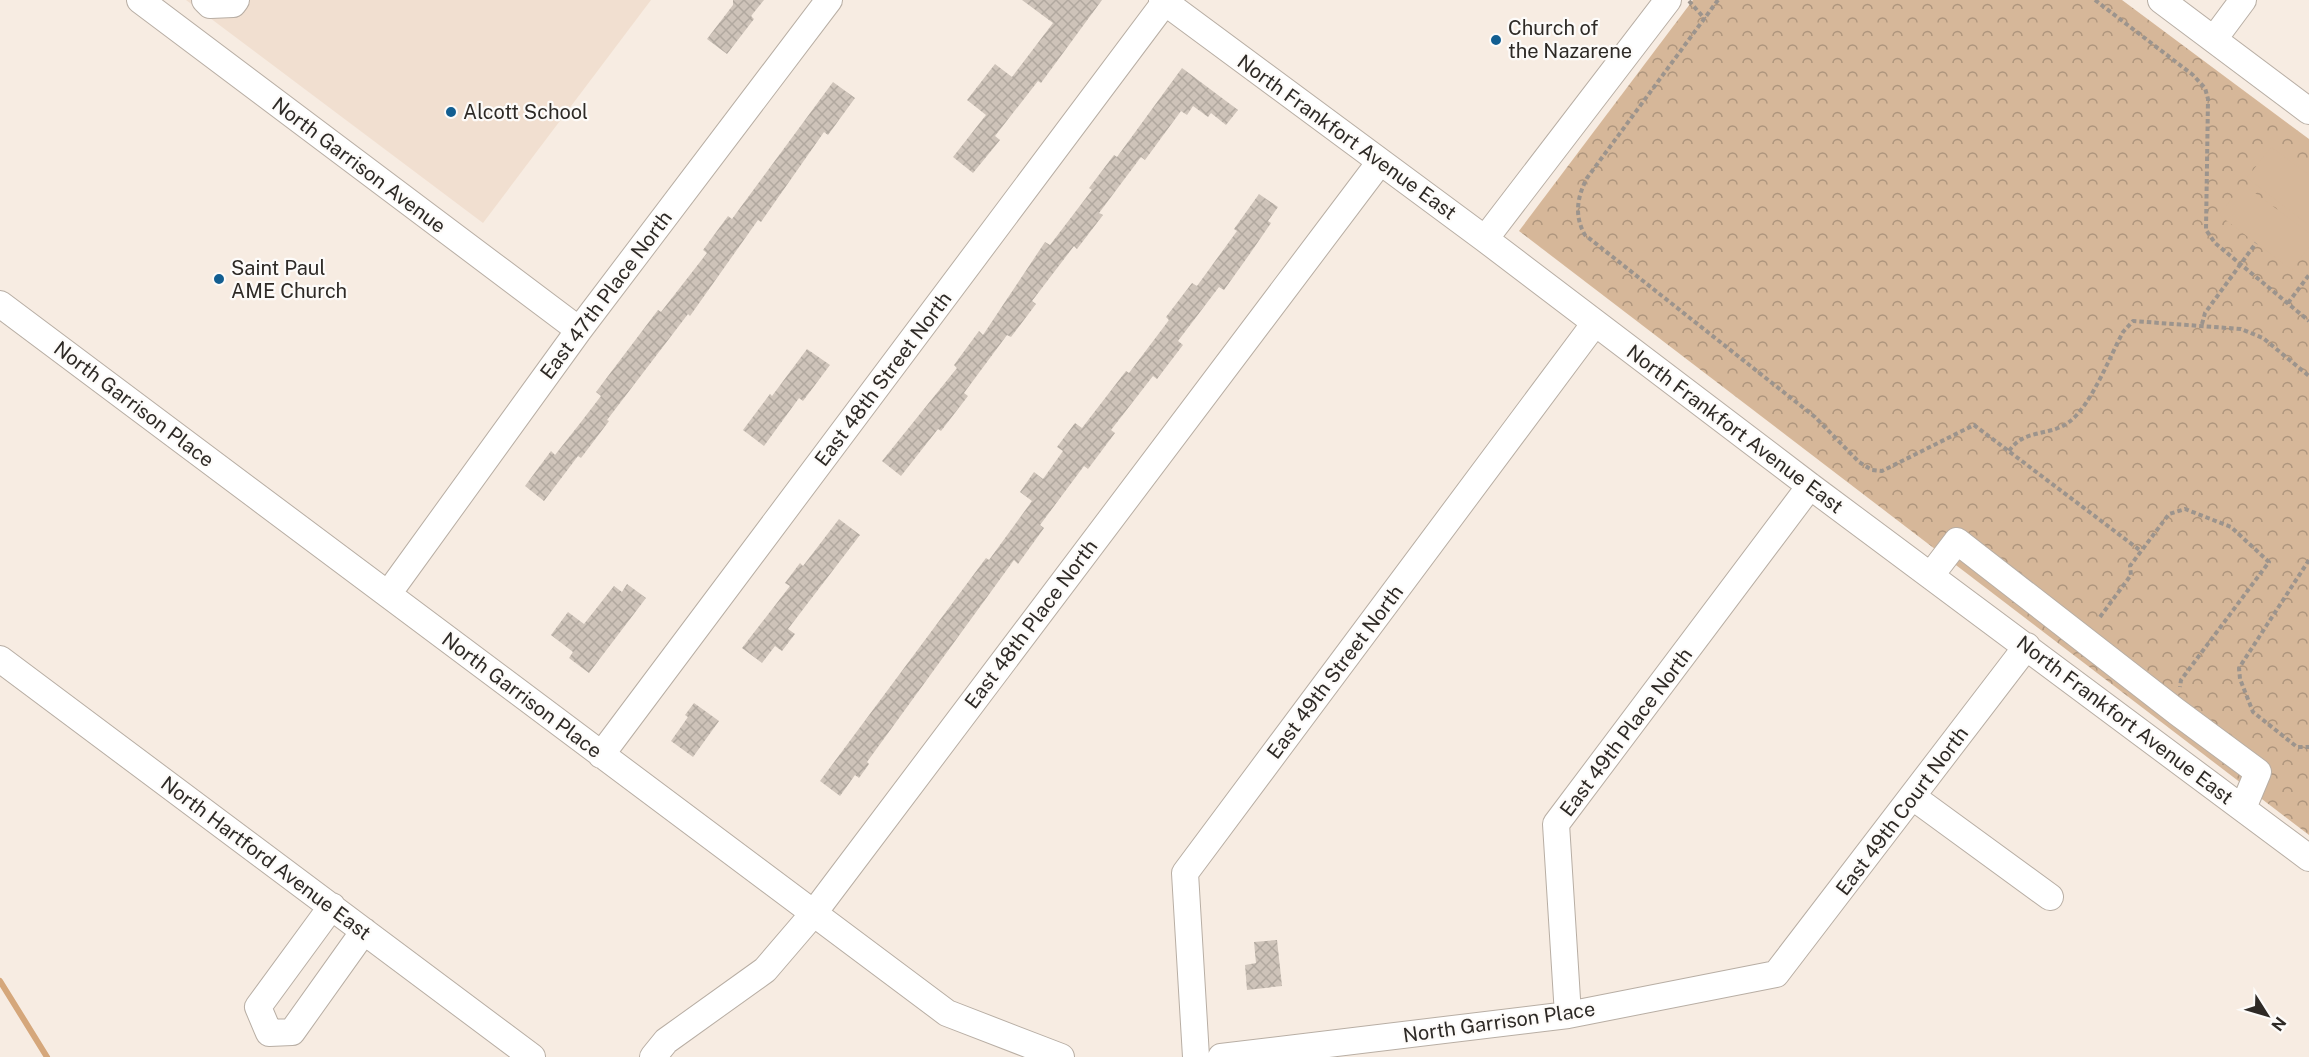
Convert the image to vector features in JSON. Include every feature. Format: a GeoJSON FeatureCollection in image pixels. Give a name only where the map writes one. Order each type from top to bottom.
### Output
{"type":"FeatureCollection","features":[{"type":"Feature","properties":{"kind":"street","name":"North Garrison Avenue"},"geometry":{"type":"LineString","coordinates":[[140,0],[579,330]]}},
{"type":"Feature","properties":{"kind":"street"},"geometry":{"type":"LineString","coordinates":[[205,0],[210,4],[233,3],[236,0]]}},
{"type":"Feature","properties":{"kind":"street","name":"East 47th Place North"},"geometry":{"type":"LineString","coordinates":[[388,594],[579,330],[829,0]]}},
{"type":"Feature","properties":{"kind":"street"},"geometry":{"type":"LineString","coordinates":[[1485,239],[1668,0]]}},
{"type":"Feature","properties":{"kind":"street"},"geometry":{"type":"LineString","coordinates":[[2161,0],[2309,111]]}},
{"type":"Feature","properties":{"kind":"street"},"geometry":{"type":"LineString","coordinates":[[2214,39],[2243,0]]}},
{"type":"Feature","properties":{"kind":"street","name":"North Frankfort Avenue East"},"geometry":{"type":"LineString","coordinates":[[1163,1],[1485,239],[1810,486],[2309,858]]}},
{"type":"Feature","properties":{"kind":"street","name":"East 48th Street North"},"geometry":{"type":"LineString","coordinates":[[601,755],[1163,1]]}},
{"type":"Feature","properties":{"kind":"street","name":"East 48th Place North"},"geometry":{"type":"LineString","coordinates":[[654,1057],[666,1041],[765,969],[813,914],[1380,162]]}},
{"type":"Feature","properties":{"kind":"street","name":"North Garrison Place"},"geometry":{"type":"LineString","coordinates":[[0,304],[947,1013],[1061,1057]]}},
{"type":"Feature","properties":{"kind":"street","name":"East 49th Street North"},"geometry":{"type":"LineString","coordinates":[[1196,1057],[1185,873],[1595,323]]}},
{"type":"Feature","properties":{"kind":"street","name":"East 49th Place North"},"geometry":{"type":"LineString","coordinates":[[1568,1015],[1556,824],[1810,486]]}},
{"type":"Feature","properties":{"kind":"street"},"geometry":{"type":"LineString","coordinates":[[1931,575],[1957,541],[2177,712],[2258,771],[2243,808]]}},
{"type":"Feature","properties":{"kind":"street","name":"East 49th Court North"},"geometry":{"type":"LineString","coordinates":[[1776,974],[1913,797],[2018,640],[2033,601]]}},
{"type":"Feature","properties":{"kind":"street","name":"North Hartford Avenue East"},"geometry":{"type":"LineString","coordinates":[[0,659],[532,1057]]}},
{"type":"Feature","properties":{"kind":"street"},"geometry":{"type":"LineString","coordinates":[[1913,797],[2050,897]]}},
{"type":"Feature","properties":{"kind":"street"},"geometry":{"type":"LineString","coordinates":[[332,906],[258,1006],[269,1032],[292,1032],[364,931]]}},
{"type":"Feature","properties":{"kind":"street","name":"North Garrison Place"},"geometry":{"type":"LineString","coordinates":[[1221,1057],[1568,1015],[1776,974]]}},
{"type":"Feature","properties":{"kind":"path"},"geometry":{"type":"LineString","coordinates":[[1688,0],[1705,19]]}},
{"type":"Feature","properties":{"kind":"path"},"geometry":{"type":"LineString","coordinates":[[1719,0],[1587,178],[1578,207],[1585,236],[1815,417],[1859,462],[1872,470],[1882,471],[1974,425],[2141,551]]}},
{"type":"Feature","properties":{"kind":"path"},"geometry":{"type":"LineString","coordinates":[[2095,0],[2193,75],[2205,88],[2208,99],[2206,230],[2215,243],[2309,321]]}},
{"type":"Feature","properties":{"kind":"path"},"geometry":{"type":"LineString","coordinates":[[2202,324],[2205,313],[2256,243]]}},
{"type":"Feature","properties":{"kind":"path"},"geometry":{"type":"LineString","coordinates":[[2288,303],[2309,275]]}},
{"type":"Feature","properties":{"kind":"path"},"geometry":{"type":"LineString","coordinates":[[2009,451],[2023,437],[2059,428],[2076,417],[2128,323],[2140,320],[2231,326],[2255,334],[2309,376]]}},
{"type":"Feature","properties":{"kind":"path"},"geometry":{"type":"LineString","coordinates":[[2100,616],[2131,575],[2130,566],[2169,514],[2185,509],[2231,527],[2269,562],[2181,680],[2177,712]]}},
{"type":"Feature","properties":{"kind":"path"},"geometry":{"type":"LineString","coordinates":[[2309,560],[2239,668],[2240,679],[2253,712],[2297,747],[2309,747]]}},
{"type":"Feature","properties":{"kind":"shaded area","name":"Alcott School"},"geometry":{"type":"Polygon","coordinates":[[[186,0],[651,0],[483,223],[186,0]]]}},
{"type":"Feature","properties":{"kind":"green space"},"geometry":{"type":"Polygon","coordinates":[[[1693,0],[2122,0],[2309,139],[2309,835],[1519,231],[1693,0]]]}},
{"type":"Feature","properties":{"kind":"green space"},"geometry":{"type":"Polygon","coordinates":[[[2271,147],[2309,175],[2309,225],[2247,178],[2271,147]]]}},
{"type":"Feature","properties":{"kind":"green space"},"geometry":{"type":"Polygon","coordinates":[[[2243,184],[2309,233],[2309,247],[2292,270],[2219,215],[2243,184]]]}},
{"type":"Feature","properties":{"kind":"building"},"geometry":{"type":"Polygon","coordinates":[[[733,0],[764,0],[751,16],[754,19],[727,54],[707,39],[733,5],[733,0]]]}},
{"type":"Feature","properties":{"kind":"building"},"geometry":{"type":"Polygon","coordinates":[[[1022,0],[1102,0],[1041,83],[1038,81],[995,136],[1000,140],[973,173],[953,157],[986,115],[967,100],[995,64],[1012,77],[1053,23],[1022,0]]]}},
{"type":"Feature","properties":{"kind":"building"},"geometry":{"type":"Polygon","coordinates":[[[1182,68],[1238,110],[1226,125],[1211,113],[1208,117],[1193,106],[1187,115],[1181,111],[1145,160],[1141,157],[1099,213],[1103,215],[1077,249],[1074,246],[1032,301],[1036,304],[1011,337],[1007,335],[964,393],[968,396],[941,431],[938,429],[901,476],[882,461],[957,368],[954,365],[979,331],[983,335],[1045,242],[1050,245],[1092,190],[1089,188],[1114,155],[1117,157],[1182,68]]]}},
{"type":"Feature","properties":{"kind":"building"},"geometry":{"type":"Polygon","coordinates":[[[833,82],[855,98],[828,135],[824,132],[761,222],[758,220],[690,316],[688,314],[581,458],[578,456],[544,501],[525,486],[551,451],[555,455],[601,396],[596,392],[658,310],[661,312],[707,253],[703,250],[728,216],[732,219],[833,82]]]}},
{"type":"Feature","properties":{"kind":"building"},"geometry":{"type":"Polygon","coordinates":[[[1259,194],[1278,207],[1268,221],[1271,223],[1249,255],[1224,290],[1219,287],[1178,341],[1183,345],[1157,379],[1153,376],[1111,430],[1115,433],[1088,469],[1084,466],[1040,525],[1044,528],[1018,564],[1014,560],[867,762],[869,764],[859,778],[855,775],[840,796],[820,781],[986,558],[989,560],[1032,501],[1020,492],[1034,472],[1043,479],[1063,451],[1057,447],[1075,423],[1082,428],[1126,371],[1129,373],[1169,320],[1166,317],[1192,283],[1197,286],[1237,231],[1234,229],[1259,194]]]}},
{"type":"Feature","properties":{"kind":"building"},"geometry":{"type":"Polygon","coordinates":[[[807,349],[830,365],[803,401],[799,398],[764,446],[743,430],[807,349]]]}},
{"type":"Feature","properties":{"kind":"building"},"geometry":{"type":"Polygon","coordinates":[[[839,519],[860,535],[788,629],[795,634],[782,651],[775,646],[762,663],[742,648],[790,586],[785,583],[800,563],[803,566],[839,519]]]}},
{"type":"Feature","properties":{"kind":"building"},"geometry":{"type":"Polygon","coordinates":[[[627,584],[646,598],[589,673],[569,658],[573,652],[551,635],[568,612],[584,624],[614,586],[622,592],[627,584]]]}},
{"type":"Feature","properties":{"kind":"building"},"geometry":{"type":"Polygon","coordinates":[[[694,703],[719,721],[693,757],[671,741],[688,717],[685,715],[694,703]]]}},
{"type":"Feature","properties":{"kind":"building"},"geometry":{"type":"Polygon","coordinates":[[[1277,940],[1282,986],[1247,990],[1245,965],[1256,963],[1254,942],[1277,940]]]}},
{"type":"Feature","properties":{"kind":"waterway"},"geometry":{"type":"LineString","coordinates":[[0,981],[47,1057]]}},
{"type":"Feature","properties":{"kind":"place","name":"Church of the Nazarene"},"geometry":{"type":"Point","coordinates":[1496,40]}},
{"type":"Feature","properties":{"kind":"place","name":"Alcott School"},"geometry":{"type":"Point","coordinates":[451,112]}},
{"type":"Feature","properties":{"kind":"place","name":"Saint Paul AME Church"},"geometry":{"type":"Point","coordinates":[219,279]}}]}
